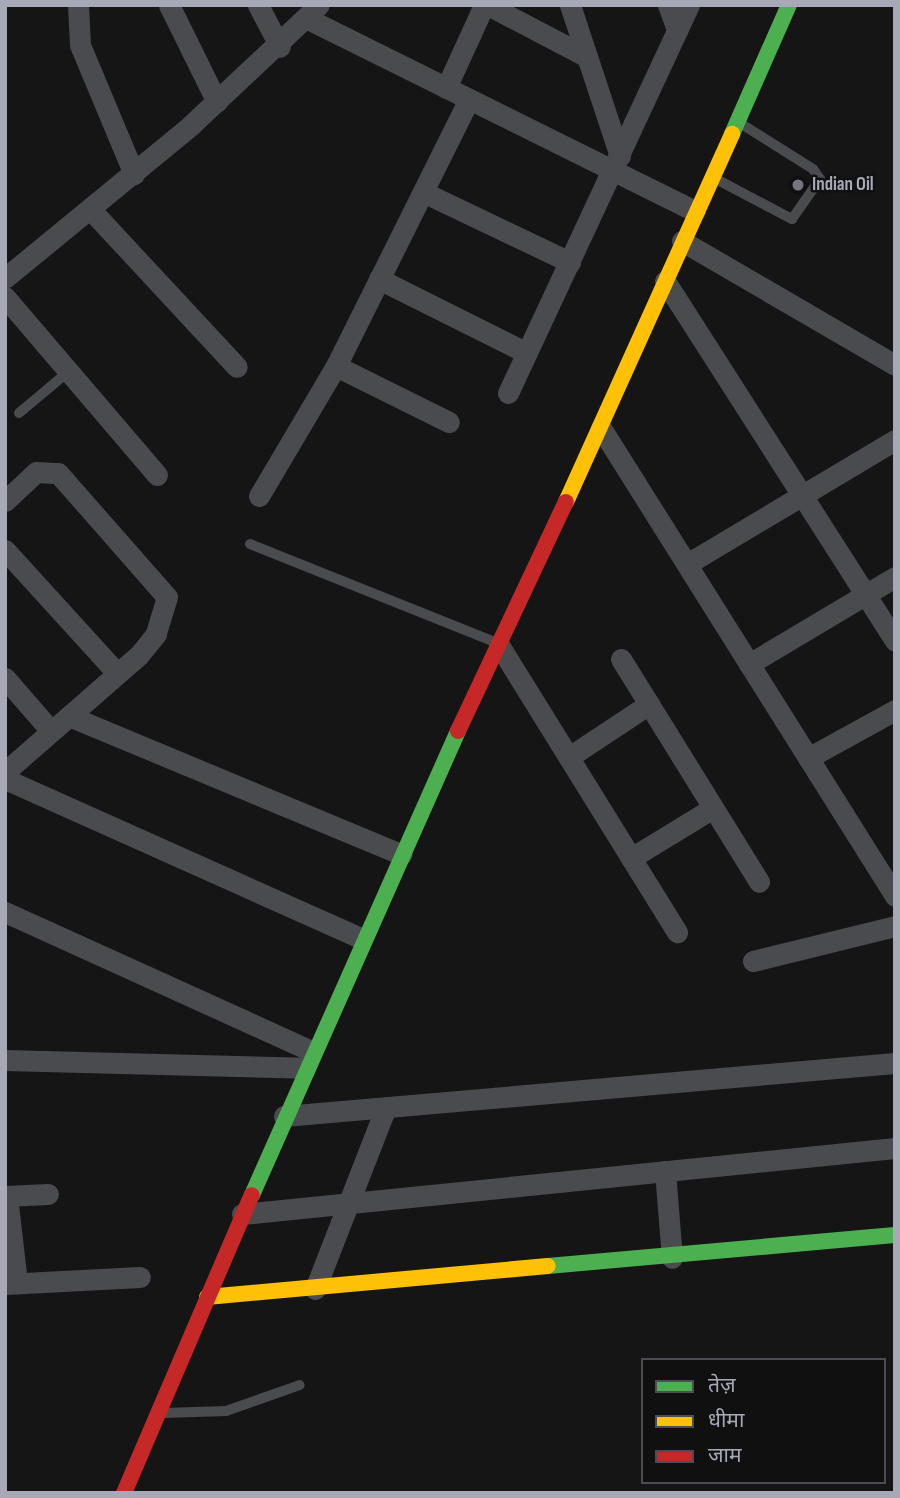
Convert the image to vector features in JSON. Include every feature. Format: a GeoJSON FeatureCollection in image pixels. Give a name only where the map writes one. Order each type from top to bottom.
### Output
{"type":"FeatureCollection","features":[{"type":"Feature","properties":{"kind":"main road"},"geometry":{"type":"LineString","coordinates":[[124,1493],[362,939],[601,428],[710,176],[789,5]]}},
{"type":"Feature","properties":{"kind":"main road"},"geometry":{"type":"LineString","coordinates":[[206,1297],[673,1258],[895,1235]]}},
{"type":"Feature","properties":{"kind":"street"},"geometry":{"type":"LineString","coordinates":[[78,5],[80,45],[134,174]]}},
{"type":"Feature","properties":{"kind":"street"},"geometry":{"type":"LineString","coordinates":[[169,5],[217,102]]}},
{"type":"Feature","properties":{"kind":"street"},"geometry":{"type":"LineString","coordinates":[[258,5],[280,47]]}},
{"type":"Feature","properties":{"kind":"street"},"geometry":{"type":"LineString","coordinates":[[446,88],[486,5],[587,57]]}},
{"type":"Feature","properties":{"kind":"street"},"geometry":{"type":"LineString","coordinates":[[570,5],[617,163]]}},
{"type":"Feature","properties":{"kind":"street"},"geometry":{"type":"LineString","coordinates":[[668,5],[677,30]]}},
{"type":"Feature","properties":{"kind":"street"},"geometry":{"type":"LineString","coordinates":[[508,393],[689,5]]}},
{"type":"Feature","properties":{"kind":"street"},"geometry":{"type":"LineString","coordinates":[[5,278],[134,174],[280,47],[313,12],[446,88],[617,163],[695,211]]}},
{"type":"Feature","properties":{"kind":"street"},"geometry":{"type":"LineString","coordinates":[[259,496],[336,366],[469,99]]}},
{"type":"Feature","properties":{"kind":"street"},"geometry":{"type":"LineString","coordinates":[[423,192],[570,262]]}},
{"type":"Feature","properties":{"kind":"street"},"geometry":{"type":"LineString","coordinates":[[91,209],[237,367]]}},
{"type":"Feature","properties":{"kind":"street"},"geometry":{"type":"LineString","coordinates":[[682,241],[895,365]]}},
{"type":"Feature","properties":{"kind":"street"},"geometry":{"type":"LineString","coordinates":[[379,279],[527,353]]}},
{"type":"Feature","properties":{"kind":"street"},"geometry":{"type":"LineString","coordinates":[[665,281],[804,494],[895,640]]}},
{"type":"Feature","properties":{"kind":"street"},"geometry":{"type":"LineString","coordinates":[[5,297],[157,475]]}},
{"type":"Feature","properties":{"kind":"street"},"geometry":{"type":"LineString","coordinates":[[336,366],[449,422]]}},
{"type":"Feature","properties":{"kind":"street"},"geometry":{"type":"LineString","coordinates":[[601,428],[895,896]]}},
{"type":"Feature","properties":{"kind":"street"},"geometry":{"type":"LineString","coordinates":[[687,564],[895,440]]}},
{"type":"Feature","properties":{"kind":"street"},"geometry":{"type":"LineString","coordinates":[[5,501],[36,472],[58,473],[167,597],[156,634],[117,673],[5,772]]}},
{"type":"Feature","properties":{"kind":"street"},"geometry":{"type":"LineString","coordinates":[[5,550],[117,673]]}},
{"type":"Feature","properties":{"kind":"street"},"geometry":{"type":"LineString","coordinates":[[749,663],[895,576]]}},
{"type":"Feature","properties":{"kind":"street"},"geometry":{"type":"LineString","coordinates":[[499,645],[677,932]]}},
{"type":"Feature","properties":{"kind":"street"},"geometry":{"type":"LineString","coordinates":[[621,659],[759,882]]}},
{"type":"Feature","properties":{"kind":"street"},"geometry":{"type":"LineString","coordinates":[[5,678],[51,731]]}},
{"type":"Feature","properties":{"kind":"street"},"geometry":{"type":"LineString","coordinates":[[569,757],[649,704]]}},
{"type":"Feature","properties":{"kind":"street"},"geometry":{"type":"LineString","coordinates":[[808,758],[895,710]]}},
{"type":"Feature","properties":{"kind":"street"},"geometry":{"type":"LineString","coordinates":[[69,716],[401,854]]}},
{"type":"Feature","properties":{"kind":"street"},"geometry":{"type":"LineString","coordinates":[[5,779],[362,939]]}},
{"type":"Feature","properties":{"kind":"street"},"geometry":{"type":"LineString","coordinates":[[631,858],[713,808]]}},
{"type":"Feature","properties":{"kind":"street"},"geometry":{"type":"LineString","coordinates":[[5,912],[309,1060]]}},
{"type":"Feature","properties":{"kind":"street"},"geometry":{"type":"LineString","coordinates":[[753,961],[895,926]]}},
{"type":"Feature","properties":{"kind":"street"},"geometry":{"type":"LineString","coordinates":[[5,1060],[309,1060]]}},
{"type":"Feature","properties":{"kind":"street"},"geometry":{"type":"LineString","coordinates":[[284,1116],[895,1063]]}},
{"type":"Feature","properties":{"kind":"street"},"geometry":{"type":"LineString","coordinates":[[315,1289],[386,1107]]}},
{"type":"Feature","properties":{"kind":"street"},"geometry":{"type":"LineString","coordinates":[[242,1214],[895,1148]]}},
{"type":"Feature","properties":{"kind":"street"},"geometry":{"type":"LineString","coordinates":[[665,1171],[673,1258]]}},
{"type":"Feature","properties":{"kind":"street"},"geometry":{"type":"LineString","coordinates":[[48,1194],[6,1196],[11,1284],[140,1278]]}},
{"type":"Feature","properties":{"kind":"lane"},"geometry":{"type":"LineString","coordinates":[[710,176],[792,219],[820,179],[813,169],[735,120]]}},
{"type":"Feature","properties":{"kind":"lane"},"geometry":{"type":"LineString","coordinates":[[19,413],[68,372]]}},
{"type":"Feature","properties":{"kind":"lane"},"geometry":{"type":"LineString","coordinates":[[250,544],[499,645]]}},
{"type":"Feature","properties":{"kind":"lane"},"geometry":{"type":"LineString","coordinates":[[158,1413],[226,1411],[300,1384]]}},
{"type":"Feature","properties":{"kind":"traffic: fast"},"geometry":{"type":"LineString","coordinates":[[732,134],[789,5]]}},
{"type":"Feature","properties":{"kind":"traffic: fast"},"geometry":{"type":"LineString","coordinates":[[252,1195],[458,731]]}},
{"type":"Feature","properties":{"kind":"traffic: fast"},"geometry":{"type":"LineString","coordinates":[[548,1266],[895,1235]]}},
{"type":"Feature","properties":{"kind":"traffic: slow"},"geometry":{"type":"LineString","coordinates":[[566,502],[732,134]]}},
{"type":"Feature","properties":{"kind":"traffic: slow"},"geometry":{"type":"LineString","coordinates":[[207,1297],[548,1266]]}},
{"type":"Feature","properties":{"kind":"traffic: jam"},"geometry":{"type":"LineString","coordinates":[[458,731],[566,502]]}},
{"type":"Feature","properties":{"kind":"traffic: jam"},"geometry":{"type":"LineString","coordinates":[[124,1493],[252,1195]]}},
{"type":"Feature","properties":{"kind":"place","name":"Indian Oil"},"geometry":{"type":"Point","coordinates":[798,185]}}]}
